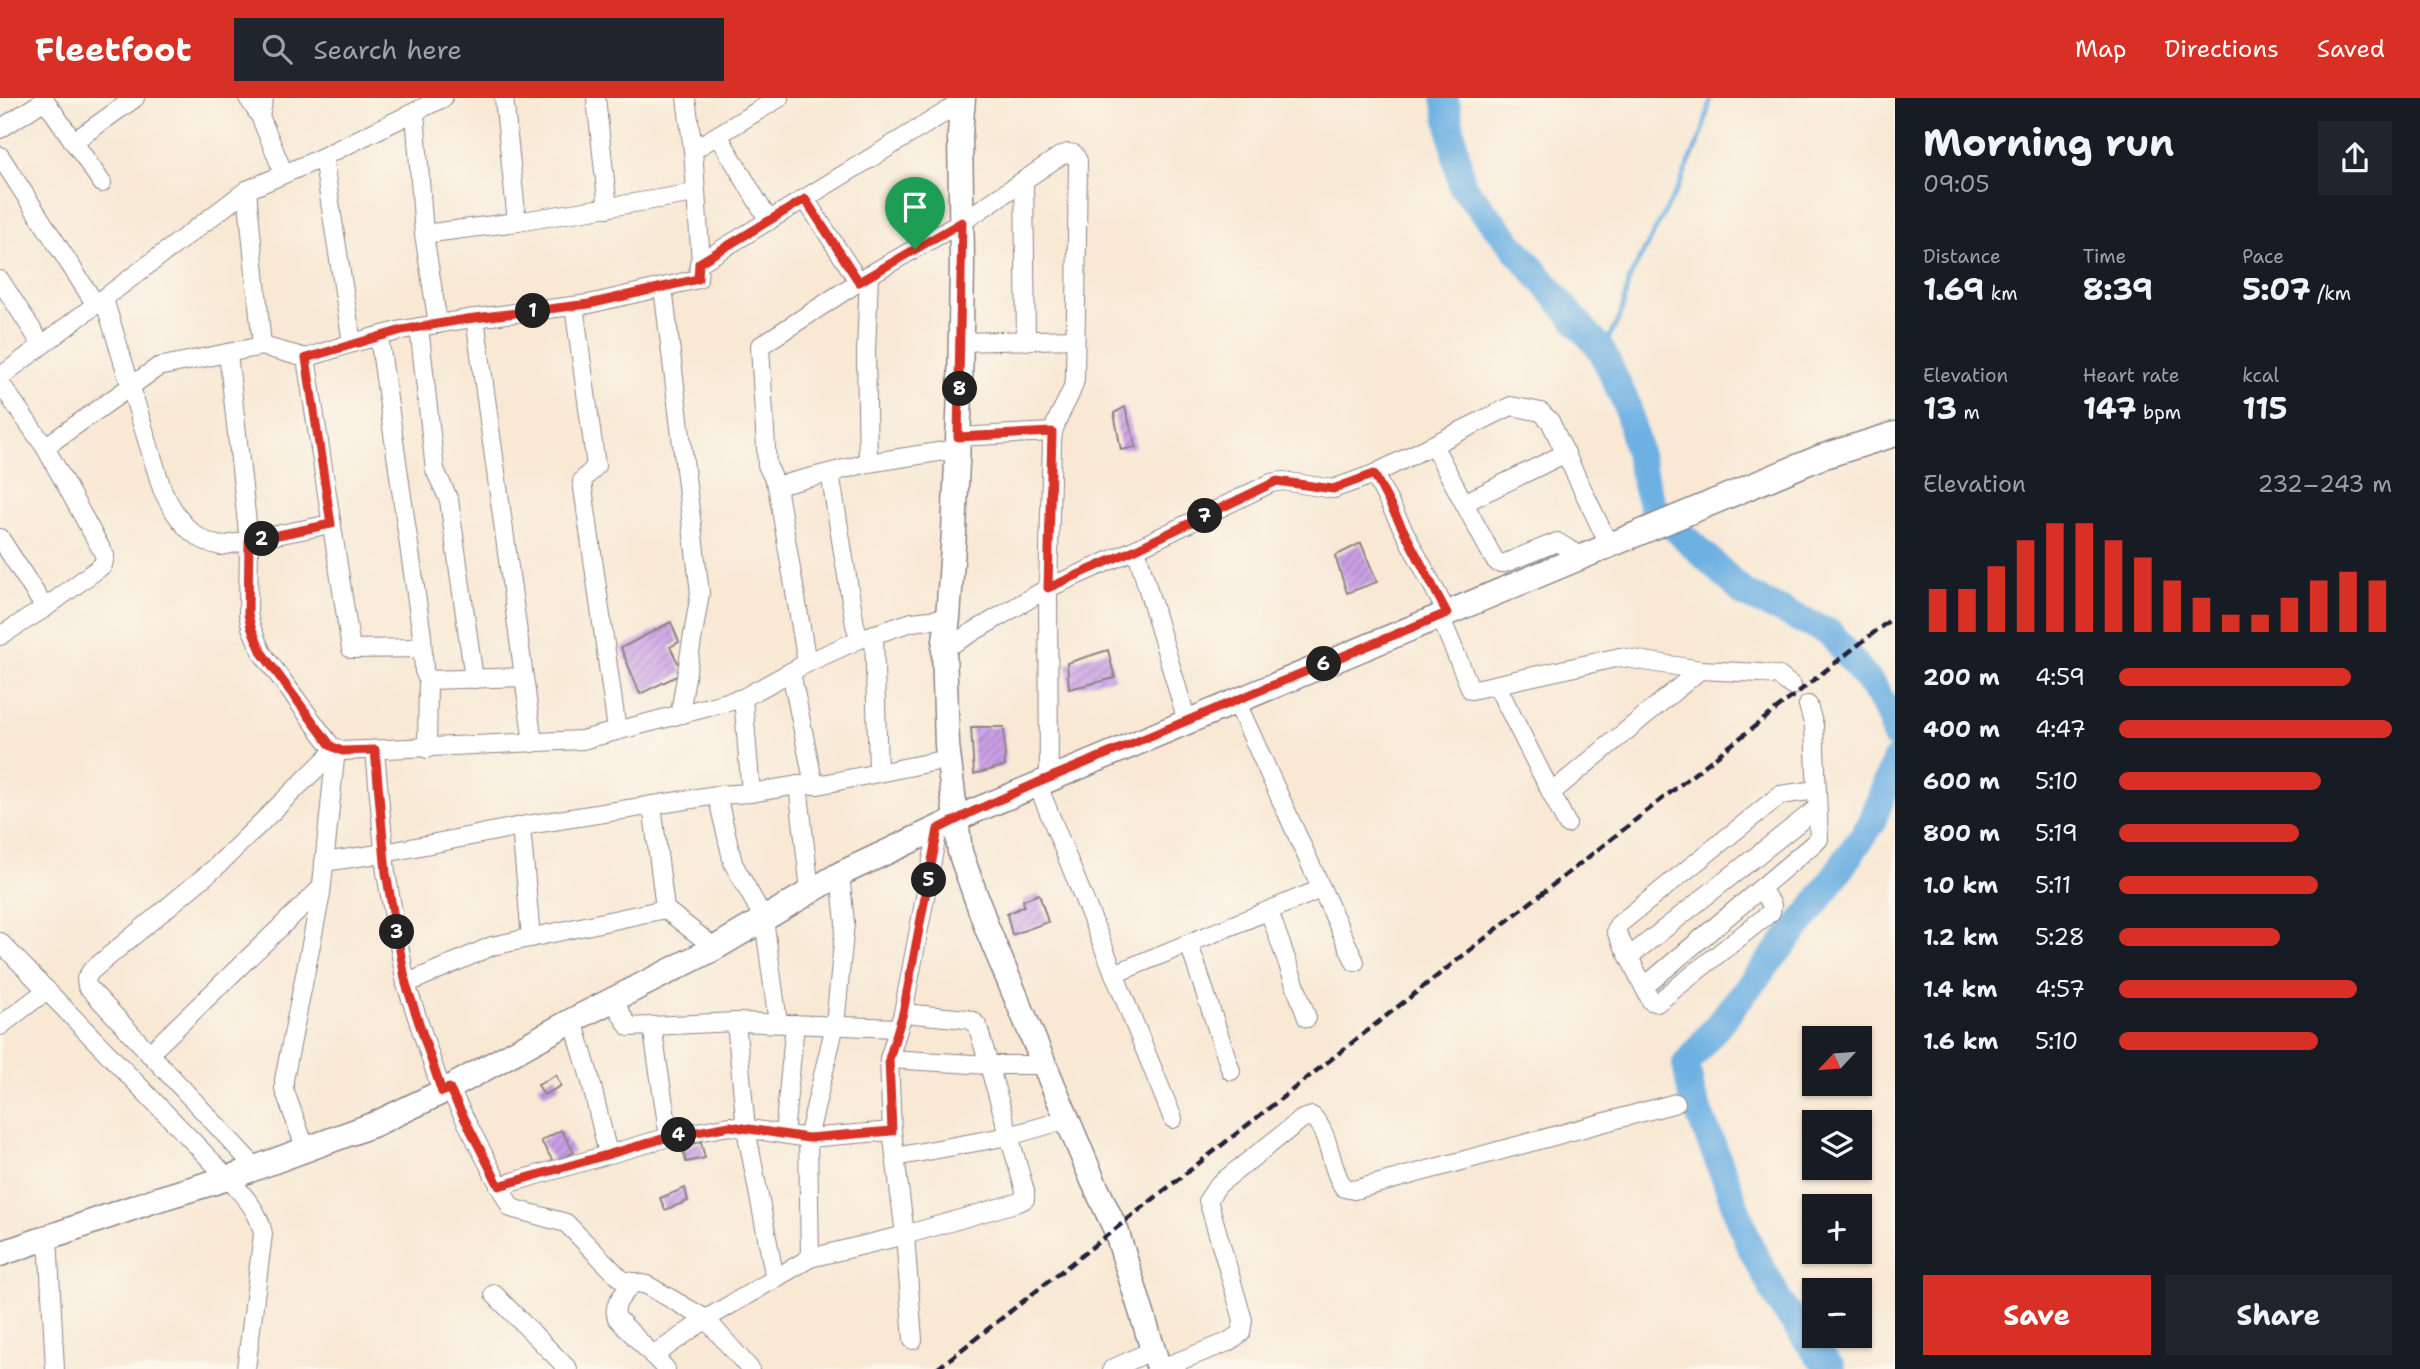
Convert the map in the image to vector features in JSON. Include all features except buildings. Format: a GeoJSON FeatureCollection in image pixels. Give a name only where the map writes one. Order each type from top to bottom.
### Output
{"type":"FeatureCollection","features":[{"type":"Feature","properties":{"kind":"street"},"geometry":{"type":"LineString","coordinates":[[74,142],[135,98]]}},
{"type":"Feature","properties":{"kind":"street"},"geometry":{"type":"LineString","coordinates":[[248,98],[262,107],[284,174]]}},
{"type":"Feature","properties":{"kind":"street"},"geometry":{"type":"LineString","coordinates":[[0,377],[247,190],[443,98]]}},
{"type":"Feature","properties":{"kind":"street"},"geometry":{"type":"LineString","coordinates":[[504,98],[517,222]]}},
{"type":"Feature","properties":{"kind":"street"},"geometry":{"type":"LineString","coordinates":[[596,98],[608,208]]}},
{"type":"Feature","properties":{"kind":"street"},"geometry":{"type":"LineString","coordinates":[[45,447],[158,367],[262,346],[306,358],[352,343],[419,327],[574,306],[698,279],[701,262],[693,150],[686,98]]}},
{"type":"Feature","properties":{"kind":"street"},"geometry":{"type":"LineString","coordinates":[[693,150],[779,98]]}},
{"type":"Feature","properties":{"kind":"street"},"geometry":{"type":"LineString","coordinates":[[0,129],[44,99],[102,183]]}},
{"type":"Feature","properties":{"kind":"street"},"geometry":{"type":"LineString","coordinates":[[701,262],[962,100]]}},
{"type":"Feature","properties":{"kind":"street"},"geometry":{"type":"LineString","coordinates":[[913,1340],[905,1235],[892,1131],[889,1059],[947,824],[948,759],[944,649],[958,443],[962,100]]}},
{"type":"Feature","properties":{"kind":"street"},"geometry":{"type":"LineString","coordinates":[[415,112],[424,234],[438,324]]}},
{"type":"Feature","properties":{"kind":"street"},"geometry":{"type":"LineString","coordinates":[[718,135],[769,221]]}},
{"type":"Feature","properties":{"kind":"street"},"geometry":{"type":"LineString","coordinates":[[807,663],[777,486],[767,465],[760,346],[864,278],[962,222],[1068,153],[1074,155],[1078,161],[1073,388],[1052,432],[1043,781],[1114,974],[1172,1119]]}},
{"type":"Feature","properties":{"kind":"street"},"geometry":{"type":"LineString","coordinates":[[0,156],[100,302],[131,387],[163,489],[172,509],[191,533],[207,543],[221,546],[331,524]]}},
{"type":"Feature","properties":{"kind":"street"},"geometry":{"type":"LineString","coordinates":[[323,156],[352,343]]}},
{"type":"Feature","properties":{"kind":"street"},"geometry":{"type":"LineString","coordinates":[[1024,180],[1026,341]]}},
{"type":"Feature","properties":{"kind":"street"},"geometry":{"type":"LineString","coordinates":[[247,190],[262,346]]}},
{"type":"Feature","properties":{"kind":"street"},"geometry":{"type":"LineString","coordinates":[[424,234],[695,193]]}},
{"type":"Feature","properties":{"kind":"street"},"geometry":{"type":"LineString","coordinates":[[805,199],[864,278],[867,463]]}},
{"type":"Feature","properties":{"kind":"street"},"geometry":{"type":"LineString","coordinates":[[0,280],[43,345]]}},
{"type":"Feature","properties":{"kind":"street"},"geometry":{"type":"LineString","coordinates":[[663,287],[701,593],[680,713]]}},
{"type":"Feature","properties":{"kind":"street"},"geometry":{"type":"LineString","coordinates":[[574,306],[596,466],[582,481],[617,730]]}},
{"type":"Feature","properties":{"kind":"street"},"geometry":{"type":"LineString","coordinates":[[475,318],[533,743]]}},
{"type":"Feature","properties":{"kind":"street"},"geometry":{"type":"LineString","coordinates":[[419,327],[435,470],[449,500],[474,679]]}},
{"type":"Feature","properties":{"kind":"street"},"geometry":{"type":"LineString","coordinates":[[379,336],[424,671],[428,680],[427,749]]}},
{"type":"Feature","properties":{"kind":"street"},"geometry":{"type":"LineString","coordinates":[[961,342],[1075,339]]}},
{"type":"Feature","properties":{"kind":"street"},"geometry":{"type":"LineString","coordinates":[[229,353],[249,541],[248,614],[262,653],[326,741],[342,751],[582,740],[743,698],[807,663],[867,636],[912,622],[948,618]]}},
{"type":"Feature","properties":{"kind":"street"},"geometry":{"type":"LineString","coordinates":[[306,358],[351,649],[422,648]]}},
{"type":"Feature","properties":{"kind":"street"},"geometry":{"type":"LineString","coordinates":[[0,383],[45,447],[105,556],[103,565],[97,572],[0,636]]}},
{"type":"Feature","properties":{"kind":"street"},"geometry":{"type":"LineString","coordinates":[[944,649],[1048,588],[1277,481],[1333,489],[1374,474],[1511,406],[1546,415],[1609,545]]}},
{"type":"Feature","properties":{"kind":"street"},"geometry":{"type":"LineString","coordinates":[[777,486],[958,443],[1052,432]]}},
{"type":"Feature","properties":{"kind":"street"},"geometry":{"type":"LineString","coordinates":[[0,1254],[155,1200],[228,1178],[375,1124],[446,1090],[573,1020],[715,948],[840,874],[947,824],[1043,781],[1821,457],[1895,434]]}},
{"type":"Feature","properties":{"kind":"street"},"geometry":{"type":"LineString","coordinates":[[1433,445],[1498,563],[1505,563],[1558,542],[1582,557]]}},
{"type":"Feature","properties":{"kind":"street"},"geometry":{"type":"LineString","coordinates":[[1466,502],[1566,453]]}},
{"type":"Feature","properties":{"kind":"street"},"geometry":{"type":"LineString","coordinates":[[830,473],[855,625],[867,636],[878,771]]}},
{"type":"Feature","properties":{"kind":"street"},"geometry":{"type":"LineString","coordinates":[[1374,474],[1443,615],[1471,690],[1620,657],[1700,670],[1779,676],[1792,686]]}},
{"type":"Feature","properties":{"kind":"street"},"geometry":{"type":"LineString","coordinates":[[0,538],[45,608]]}},
{"type":"Feature","properties":{"kind":"street"},"geometry":{"type":"LineString","coordinates":[[1136,549],[1187,722]]}},
{"type":"Feature","properties":{"kind":"street"},"geometry":{"type":"LineString","coordinates":[[1551,793],[1700,670]]}},
{"type":"Feature","properties":{"kind":"street"},"geometry":{"type":"LineString","coordinates":[[791,672],[806,785],[810,891]]}},
{"type":"Feature","properties":{"kind":"street"},"geometry":{"type":"LineString","coordinates":[[428,680],[523,677]]}},
{"type":"Feature","properties":{"kind":"street"},"geometry":{"type":"LineString","coordinates":[[1497,686],[1567,824]]}},
{"type":"Feature","properties":{"kind":"street"},"geometry":{"type":"LineString","coordinates":[[743,698],[751,793]]}},
{"type":"Feature","properties":{"kind":"street"},"geometry":{"type":"LineString","coordinates":[[1236,701],[1355,962]]}},
{"type":"Feature","properties":{"kind":"street"},"geometry":{"type":"LineString","coordinates":[[1644,987],[1819,839],[1814,726],[1808,705]]}},
{"type":"Feature","properties":{"kind":"street"},"geometry":{"type":"LineString","coordinates":[[306,1150],[284,1088],[284,1080],[321,888],[337,749]]}},
{"type":"Feature","properties":{"kind":"street"},"geometry":{"type":"LineString","coordinates":[[256,1168],[87,986],[86,979],[91,971],[216,867],[337,749]]}},
{"type":"Feature","properties":{"kind":"street"},"geometry":{"type":"LineString","coordinates":[[375,750],[386,873],[406,984],[446,1090],[511,1208],[566,1223],[619,1278],[648,1285],[706,1319],[750,1369]]}},
{"type":"Feature","properties":{"kind":"street"},"geometry":{"type":"LineString","coordinates":[[324,862],[385,853],[521,826],[717,795],[806,785],[948,759]]}},
{"type":"Feature","properties":{"kind":"street"},"geometry":{"type":"LineString","coordinates":[[717,795],[733,863],[764,919],[787,1024],[784,1134]]}},
{"type":"Feature","properties":{"kind":"street"},"geometry":{"type":"LineString","coordinates":[[1761,888],[1772,905],[1771,912],[1657,1003],[1651,1001],[1616,931],[1618,925],[1780,795],[1817,799]]}},
{"type":"Feature","properties":{"kind":"street"},"geometry":{"type":"LineString","coordinates":[[1630,956],[1817,799]]}},
{"type":"Feature","properties":{"kind":"street"},"geometry":{"type":"LineString","coordinates":[[652,805],[665,909],[715,948]]}},
{"type":"Feature","properties":{"kind":"street"},"geometry":{"type":"LineString","coordinates":[[947,824],[987,928],[1116,1230],[1157,1363]]}},
{"type":"Feature","properties":{"kind":"street"},"geometry":{"type":"LineString","coordinates":[[521,826],[531,938]]}},
{"type":"Feature","properties":{"kind":"street"},"geometry":{"type":"LineString","coordinates":[[810,1258],[808,1138],[835,1025],[845,923],[840,874]]}},
{"type":"Feature","properties":{"kind":"street"},"geometry":{"type":"LineString","coordinates":[[149,1054],[321,888]]}},
{"type":"Feature","properties":{"kind":"street"},"geometry":{"type":"LineString","coordinates":[[1114,974],[1321,889]]}},
{"type":"Feature","properties":{"kind":"street"},"geometry":{"type":"LineString","coordinates":[[406,984],[492,946],[665,909]]}},
{"type":"Feature","properties":{"kind":"street"},"geometry":{"type":"LineString","coordinates":[[1269,911],[1307,1018]]}},
{"type":"Feature","properties":{"kind":"street"},"geometry":{"type":"LineString","coordinates":[[0,942],[228,1178],[261,1221],[262,1234],[246,1369]]}},
{"type":"Feature","properties":{"kind":"street"},"geometry":{"type":"LineString","coordinates":[[1189,944],[1231,1071]]}},
{"type":"Feature","properties":{"kind":"street"},"geometry":{"type":"LineString","coordinates":[[0,1026],[47,990]]}},
{"type":"Feature","properties":{"kind":"street"},"geometry":{"type":"LineString","coordinates":[[613,1000],[629,1027],[736,1023],[835,1025],[900,1021],[973,1021],[978,1027],[1025,1191],[1025,1199],[905,1235],[810,1258],[706,1319],[659,1365],[617,1318],[614,1311],[616,1304],[634,1282]]}},
{"type":"Feature","properties":{"kind":"street"},"geometry":{"type":"LineString","coordinates":[[573,1020],[608,1154]]}},
{"type":"Feature","properties":{"kind":"street"},"geometry":{"type":"LineString","coordinates":[[736,1023],[746,1129],[775,1279]]}},
{"type":"Feature","properties":{"kind":"street"},"geometry":{"type":"LineString","coordinates":[[652,1026],[669,1137]]}},
{"type":"Feature","properties":{"kind":"street"},"geometry":{"type":"LineString","coordinates":[[889,1059],[989,1065],[1045,1065]]}},
{"type":"Feature","properties":{"kind":"street"},"geometry":{"type":"LineString","coordinates":[[1112,1369],[1157,1363],[1228,1342],[1241,1333],[1243,1320],[1208,1200],[1217,1185],[1302,1119],[1312,1116],[1320,1123],[1338,1179],[1344,1188],[1354,1190],[1676,1103]]}},
{"type":"Feature","properties":{"kind":"street"},"geometry":{"type":"LineString","coordinates":[[895,1157],[1009,1136],[1068,1119]]}},
{"type":"Feature","properties":{"kind":"street"},"geometry":{"type":"LineString","coordinates":[[499,1186],[669,1137],[730,1126],[808,1138],[892,1131]]}},
{"type":"Feature","properties":{"kind":"street"},"geometry":{"type":"LineString","coordinates":[[48,1237],[55,1369]]}},
{"type":"Feature","properties":{"kind":"street"},"geometry":{"type":"LineString","coordinates":[[494,1294],[568,1369]]}},
{"type":"Feature","properties":{"kind":"waterway"},"geometry":{"type":"LineString","coordinates":[[1445,98],[1462,186],[1602,351],[1627,405],[1653,507],[1745,594],[1830,633],[1874,688],[1892,719],[1895,736]]}},
{"type":"Feature","properties":{"kind":"waterway"},"geometry":{"type":"LineString","coordinates":[[1602,351],[1620,317],[1630,277],[1679,186],[1702,134],[1711,98]]}},
{"type":"Feature","properties":{"kind":"waterway"},"geometry":{"type":"LineString","coordinates":[[1832,1369],[1783,1308],[1748,1242],[1692,1096],[1686,1064],[1812,909],[1871,824],[1895,761]]}},
{"type":"Feature","properties":{"kind":"railway"},"geometry":{"type":"LineString","coordinates":[[937,1369],[1895,616]]}},
{"type":"Feature","properties":{"kind":"route"},"geometry":{"type":"LineString","coordinates":[[805,199],[859,282],[915,249],[962,222],[958,437],[1052,432],[1048,588],[1136,549],[1271,483],[1283,481],[1333,489],[1374,474],[1447,613],[1037,783],[938,829],[903,1013],[889,1059],[892,1131],[808,1138],[730,1126],[669,1137],[499,1186],[449,1088],[442,1092],[406,984],[386,873],[375,750],[342,751],[331,746],[262,653],[251,627],[248,614],[249,541],[331,524],[306,358],[402,330],[589,304],[698,279],[699,263],[805,199]]}}]}
